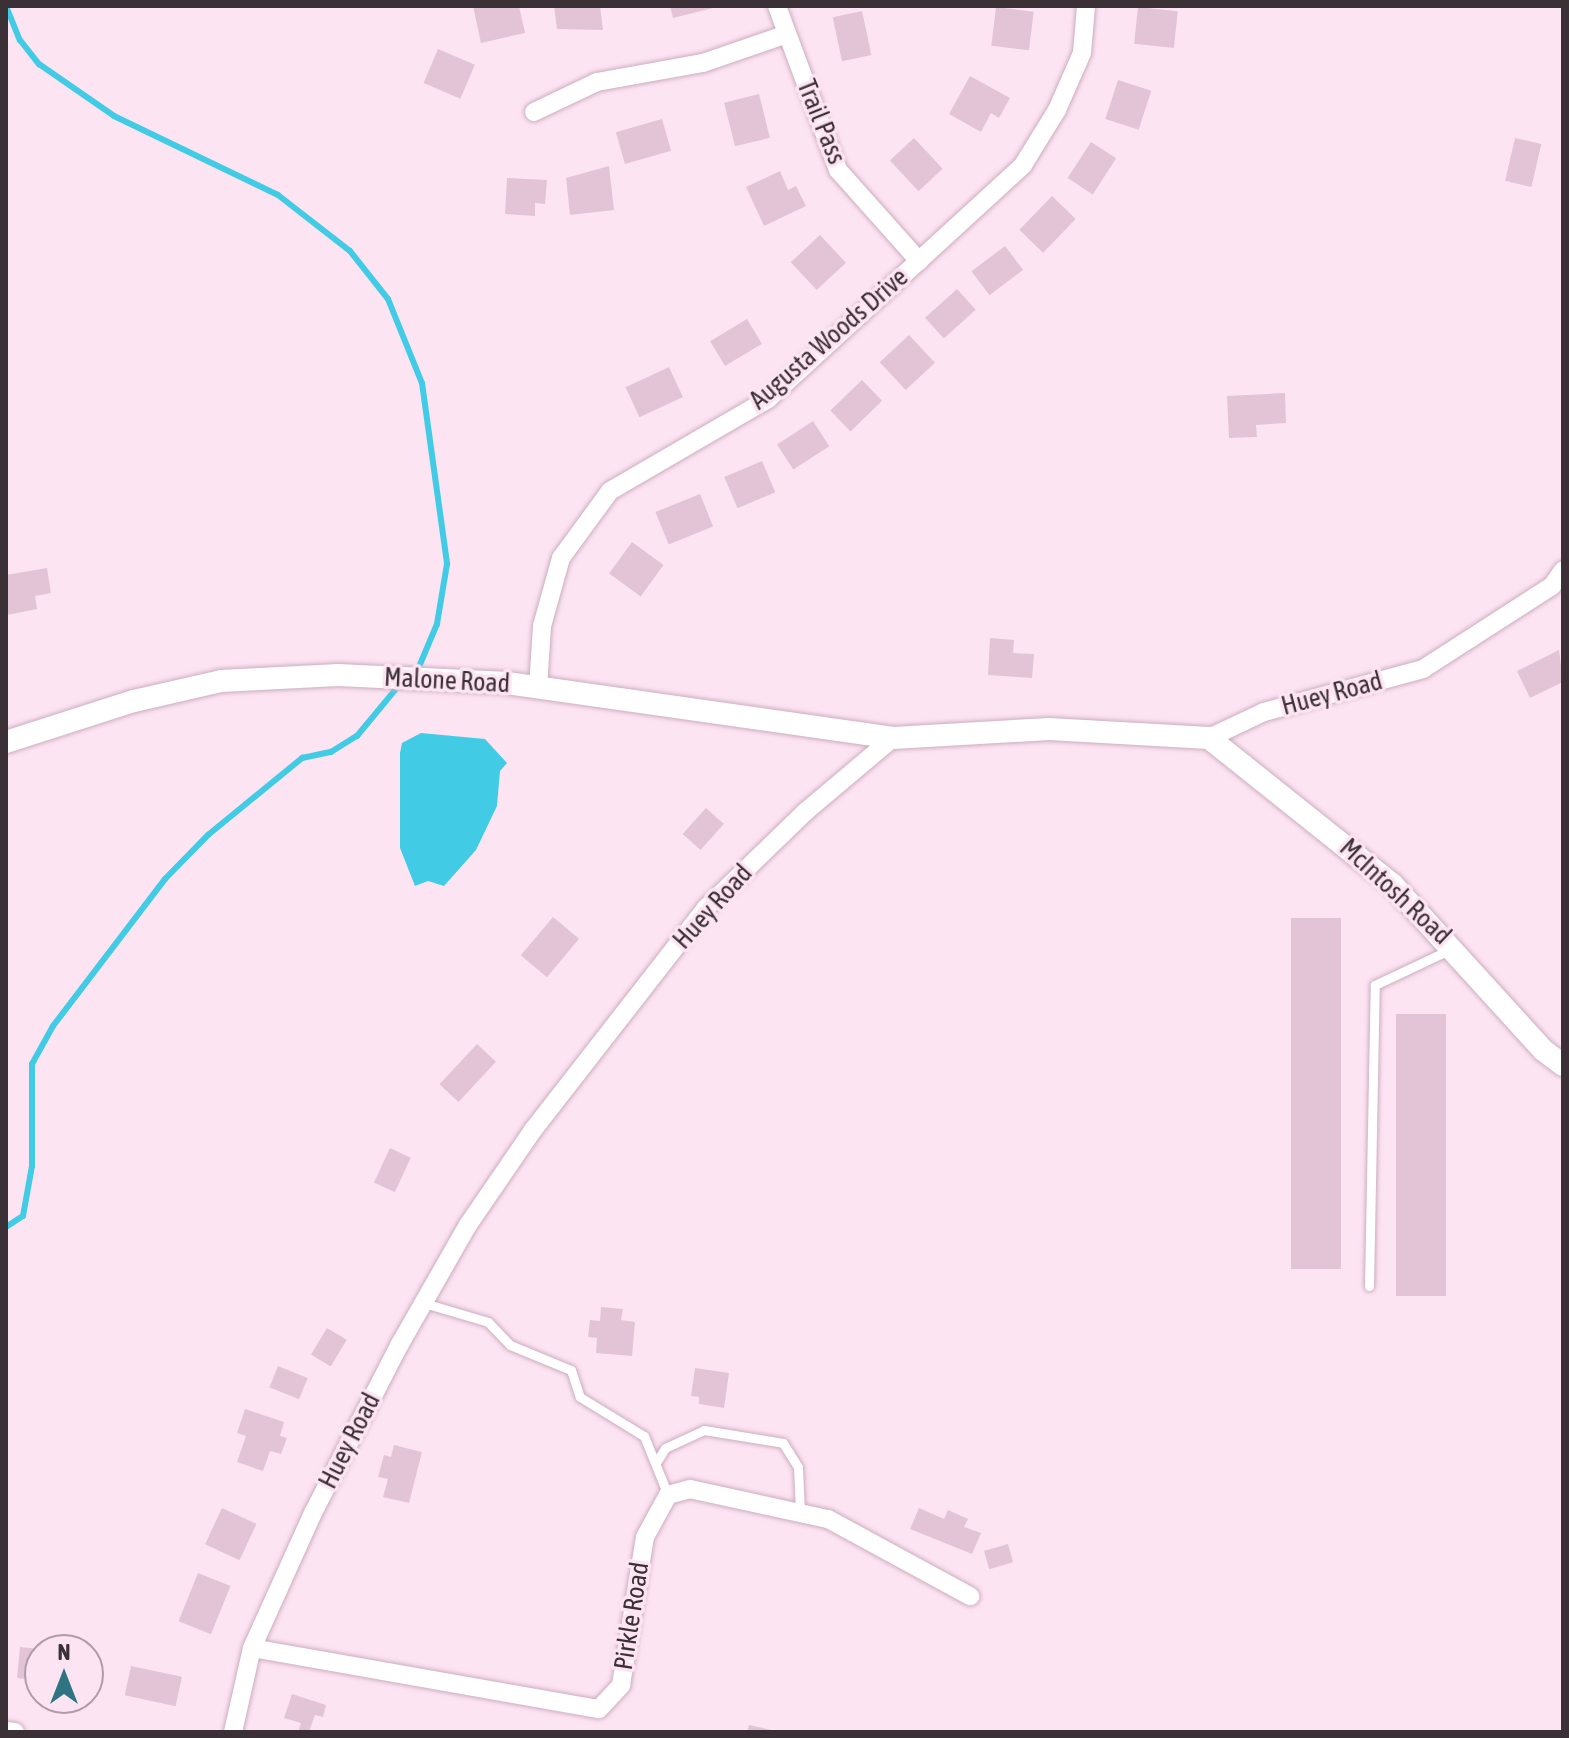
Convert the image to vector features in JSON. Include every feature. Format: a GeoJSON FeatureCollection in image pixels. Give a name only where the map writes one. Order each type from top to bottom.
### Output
{"type":"FeatureCollection","features":[{"type":"Feature","properties":{"kind":"street","name":"Trail Pass"},"geometry":{"type":"LineString","coordinates":[[777,6],[838,170],[919,261]]}},
{"type":"Feature","properties":{"kind":"street","name":"Augusta Woods Drive"},"geometry":{"type":"LineString","coordinates":[[538,687],[542,626],[561,558],[610,491],[768,399],[1023,165],[1057,110],[1082,53],[1086,6]]}},
{"type":"Feature","properties":{"kind":"street"},"geometry":{"type":"LineString","coordinates":[[534,112],[597,82],[703,63],[787,34]]}},
{"type":"Feature","properties":{"kind":"street","name":"Huey Road"},"geometry":{"type":"LineString","coordinates":[[233,1732],[252,1648],[313,1513],[424,1302],[533,1130],[706,908],[805,812],[893,738],[944,731],[1049,729],[1209,738],[1264,712],[1423,669],[1552,586],[1563,570]]}},
{"type":"Feature","properties":{"kind":"street","name":"Malone Road"},"geometry":{"type":"LineString","coordinates":[[6,742],[134,701],[221,681],[338,675],[538,687],[893,738]]}},
{"type":"Feature","properties":{"kind":"street","name":"McIntosh Road"},"geometry":{"type":"LineString","coordinates":[[1209,738],[1392,884],[1454,948],[1543,1050],[1563,1065]]}},
{"type":"Feature","properties":{"kind":"street"},"geometry":{"type":"LineString","coordinates":[[668,1495],[690,1489],[828,1519],[970,1596]]}},
{"type":"Feature","properties":{"kind":"street","name":"Pirkle Road"},"geometry":{"type":"LineString","coordinates":[[252,1648],[599,1709],[621,1685],[645,1537],[668,1495]]}},
{"type":"Feature","properties":{"kind":"street"},"geometry":{"type":"LineString","coordinates":[[6,1731],[15,1732]]}},
{"type":"Feature","properties":{"kind":"lane"},"geometry":{"type":"LineString","coordinates":[[1369,1286],[1375,985],[1454,948]]}},
{"type":"Feature","properties":{"kind":"lane"},"geometry":{"type":"LineString","coordinates":[[424,1302],[488,1322],[510,1345],[571,1370],[580,1397],[644,1436],[657,1461],[668,1495]]}},
{"type":"Feature","properties":{"kind":"lane"},"geometry":{"type":"LineString","coordinates":[[657,1461],[665,1448],[704,1430],[783,1443],[798,1467],[800,1512]]}},
{"type":"Feature","properties":{"kind":"water"},"geometry":{"type":"Polygon","coordinates":[[[421,733],[485,739],[507,763],[500,771],[497,806],[476,850],[444,886],[428,881],[415,886],[400,848],[400,753],[402,743],[421,733]]]}},
{"type":"Feature","properties":{"kind":"building"},"geometry":{"type":"Polygon","coordinates":[[[473,6],[519,6],[525,33],[481,43],[473,6]]]}},
{"type":"Feature","properties":{"kind":"building"},"geometry":{"type":"Polygon","coordinates":[[[554,6],[600,6],[603,30],[557,29],[554,6]]]}},
{"type":"Feature","properties":{"kind":"building"},"geometry":{"type":"Polygon","coordinates":[[[670,6],[717,6],[717,7],[673,18],[670,6]]]}},
{"type":"Feature","properties":{"kind":"building"},"geometry":{"type":"Polygon","coordinates":[[[996,7],[1034,12],[1029,50],[991,46],[996,7]]]}},
{"type":"Feature","properties":{"kind":"building"},"geometry":{"type":"Polygon","coordinates":[[[1138,7],[1178,11],[1174,48],[1134,44],[1138,7]]]}},
{"type":"Feature","properties":{"kind":"building"},"geometry":{"type":"Polygon","coordinates":[[[862,11],[871,55],[842,61],[833,17],[862,11]]]}},
{"type":"Feature","properties":{"kind":"building"},"geometry":{"type":"Polygon","coordinates":[[[438,49],[475,65],[460,99],[424,83],[438,49]]]}},
{"type":"Feature","properties":{"kind":"building"},"geometry":{"type":"Polygon","coordinates":[[[970,76],[1010,98],[999,118],[991,113],[981,132],[949,114],[970,76]]]}},
{"type":"Feature","properties":{"kind":"building"},"geometry":{"type":"Polygon","coordinates":[[[1118,80],[1151,91],[1139,130],[1105,119],[1118,80]]]}},
{"type":"Feature","properties":{"kind":"building"},"geometry":{"type":"Polygon","coordinates":[[[759,94],[770,138],[735,146],[724,103],[759,94]]]}},
{"type":"Feature","properties":{"kind":"building"},"geometry":{"type":"Polygon","coordinates":[[[662,119],[671,151],[625,164],[616,132],[662,119]]]}},
{"type":"Feature","properties":{"kind":"building"},"geometry":{"type":"Polygon","coordinates":[[[914,138],[943,169],[919,191],[890,161],[914,138]]]}},
{"type":"Feature","properties":{"kind":"building"},"geometry":{"type":"Polygon","coordinates":[[[1515,138],[1541,144],[1531,187],[1505,181],[1515,138]]]}},
{"type":"Feature","properties":{"kind":"building"},"geometry":{"type":"Polygon","coordinates":[[[1091,142],[1116,158],[1093,194],[1068,178],[1091,142]]]}},
{"type":"Feature","properties":{"kind":"building"},"geometry":{"type":"Polygon","coordinates":[[[609,166],[614,210],[570,215],[566,178],[609,166]]]}},
{"type":"Feature","properties":{"kind":"building"},"geometry":{"type":"Polygon","coordinates":[[[780,171],[788,190],[796,186],[806,206],[764,226],[746,187],[780,171]]]}},
{"type":"Feature","properties":{"kind":"building"},"geometry":{"type":"Polygon","coordinates":[[[507,178],[547,180],[545,204],[535,203],[535,216],[505,214],[507,178]]]}},
{"type":"Feature","properties":{"kind":"building"},"geometry":{"type":"Polygon","coordinates":[[[1052,196],[1076,219],[1043,253],[1019,230],[1052,196]]]}},
{"type":"Feature","properties":{"kind":"building"},"geometry":{"type":"Polygon","coordinates":[[[820,235],[846,263],[817,290],[791,262],[820,235]]]}},
{"type":"Feature","properties":{"kind":"building"},"geometry":{"type":"Polygon","coordinates":[[[1005,246],[1023,270],[990,295],[971,271],[1005,246]]]}},
{"type":"Feature","properties":{"kind":"building"},"geometry":{"type":"Polygon","coordinates":[[[957,289],[976,310],[944,339],[925,318],[957,289]]]}},
{"type":"Feature","properties":{"kind":"building"},"geometry":{"type":"Polygon","coordinates":[[[747,319],[762,344],[725,366],[710,341],[747,319]]]}},
{"type":"Feature","properties":{"kind":"building"},"geometry":{"type":"Polygon","coordinates":[[[909,335],[935,363],[906,390],[880,362],[909,335]]]}},
{"type":"Feature","properties":{"kind":"building"},"geometry":{"type":"Polygon","coordinates":[[[669,367],[683,397],[639,417],[625,387],[669,367]]]}},
{"type":"Feature","properties":{"kind":"building"},"geometry":{"type":"Polygon","coordinates":[[[862,380],[882,401],[850,431],[830,411],[862,380]]]}},
{"type":"Feature","properties":{"kind":"building"},"geometry":{"type":"Polygon","coordinates":[[[1285,393],[1286,423],[1256,425],[1257,437],[1229,438],[1227,396],[1285,393]]]}},
{"type":"Feature","properties":{"kind":"building"},"geometry":{"type":"Polygon","coordinates":[[[813,421],[829,446],[793,470],[777,444],[813,421]]]}},
{"type":"Feature","properties":{"kind":"building"},"geometry":{"type":"Polygon","coordinates":[[[762,461],[775,492],[738,508],[724,477],[762,461]]]}},
{"type":"Feature","properties":{"kind":"building"},"geometry":{"type":"Polygon","coordinates":[[[700,494],[713,526],[669,544],[655,512],[700,494]]]}},
{"type":"Feature","properties":{"kind":"building"},"geometry":{"type":"Polygon","coordinates":[[[632,542],[664,565],[641,596],[609,574],[632,542]]]}},
{"type":"Feature","properties":{"kind":"building"},"geometry":{"type":"Polygon","coordinates":[[[47,568],[51,593],[35,596],[37,609],[7,615],[6,575],[47,568]]]}},
{"type":"Feature","properties":{"kind":"building"},"geometry":{"type":"Polygon","coordinates":[[[990,638],[1014,640],[1013,653],[1034,654],[1032,678],[988,675],[990,638]]]}},
{"type":"Feature","properties":{"kind":"building"},"geometry":{"type":"Polygon","coordinates":[[[1559,650],[1563,682],[1530,698],[1517,671],[1559,650]]]}},
{"type":"Feature","properties":{"kind":"building"},"geometry":{"type":"Polygon","coordinates":[[[706,808],[724,824],[700,850],[683,834],[706,808]]]}},
{"type":"Feature","properties":{"kind":"building"},"geometry":{"type":"Polygon","coordinates":[[[553,917],[579,939],[547,977],[521,955],[553,917]]]}},
{"type":"Feature","properties":{"kind":"building"},"geometry":{"type":"Polygon","coordinates":[[[1291,918],[1341,918],[1341,1269],[1291,1269],[1291,918]]]}},
{"type":"Feature","properties":{"kind":"building"},"geometry":{"type":"Polygon","coordinates":[[[1396,1014],[1446,1014],[1446,1296],[1396,1296],[1396,1014]]]}},
{"type":"Feature","properties":{"kind":"building"},"geometry":{"type":"Polygon","coordinates":[[[477,1044],[496,1062],[459,1102],[439,1084],[477,1044]]]}},
{"type":"Feature","properties":{"kind":"building"},"geometry":{"type":"Polygon","coordinates":[[[390,1148],[411,1158],[395,1192],[374,1182],[390,1148]]]}},
{"type":"Feature","properties":{"kind":"building"},"geometry":{"type":"Polygon","coordinates":[[[601,1307],[623,1309],[621,1320],[635,1322],[632,1356],[596,1353],[597,1338],[588,1337],[590,1320],[600,1321],[601,1307]]]}},
{"type":"Feature","properties":{"kind":"building"},"geometry":{"type":"Polygon","coordinates":[[[327,1328],[347,1340],[331,1366],[311,1355],[327,1328]]]}},
{"type":"Feature","properties":{"kind":"building"},"geometry":{"type":"Polygon","coordinates":[[[278,1366],[308,1378],[299,1399],[269,1387],[278,1366]]]}},
{"type":"Feature","properties":{"kind":"building"},"geometry":{"type":"Polygon","coordinates":[[[695,1368],[729,1373],[724,1408],[699,1404],[699,1397],[691,1396],[695,1368]]]}},
{"type":"Feature","properties":{"kind":"building"},"geometry":{"type":"Polygon","coordinates":[[[245,1409],[284,1422],[280,1436],[287,1438],[281,1454],[270,1451],[263,1471],[237,1462],[246,1436],[237,1433],[245,1409]]]}},
{"type":"Feature","properties":{"kind":"building"},"geometry":{"type":"Polygon","coordinates":[[[394,1445],[422,1452],[409,1503],[383,1497],[388,1479],[378,1477],[384,1455],[391,1457],[394,1445]]]}},
{"type":"Feature","properties":{"kind":"building"},"geometry":{"type":"Polygon","coordinates":[[[222,1508],[256,1524],[240,1560],[205,1544],[222,1508]]]}},
{"type":"Feature","properties":{"kind":"building"},"geometry":{"type":"Polygon","coordinates":[[[919,1508],[944,1519],[948,1510],[968,1519],[964,1527],[981,1533],[972,1554],[910,1529],[919,1508]]]}},
{"type":"Feature","properties":{"kind":"building"},"geometry":{"type":"Polygon","coordinates":[[[1008,1544],[1013,1562],[989,1569],[984,1551],[1008,1544]]]}},
{"type":"Feature","properties":{"kind":"building"},"geometry":{"type":"Polygon","coordinates":[[[198,1573],[230,1586],[211,1634],[179,1621],[198,1573]]]}},
{"type":"Feature","properties":{"kind":"building"},"geometry":{"type":"Polygon","coordinates":[[[20,1647],[24,1647],[24,1679],[17,1678],[20,1647]]]}},
{"type":"Feature","properties":{"kind":"building"},"geometry":{"type":"Polygon","coordinates":[[[131,1666],[182,1677],[176,1706],[125,1695],[131,1666]]]}},
{"type":"Feature","properties":{"kind":"building"},"geometry":{"type":"Polygon","coordinates":[[[292,1694],[326,1705],[323,1717],[315,1715],[309,1732],[298,1732],[301,1723],[284,1718],[292,1694]]]}},
{"type":"Feature","properties":{"kind":"building"},"geometry":{"type":"Polygon","coordinates":[[[749,1725],[776,1731],[776,1732],[747,1732],[749,1725]]]}},
{"type":"Feature","properties":{"kind":"waterway"},"geometry":{"type":"LineString","coordinates":[[6,6],[20,40],[39,64],[114,116],[278,195],[350,251],[388,299],[422,383],[447,564],[437,624],[416,674]]}},
{"type":"Feature","properties":{"kind":"waterway"},"geometry":{"type":"LineString","coordinates":[[6,1227],[23,1216],[32,1166],[32,1064],[53,1026],[165,879],[208,835],[302,758],[331,752],[357,736],[400,684]]}}]}
